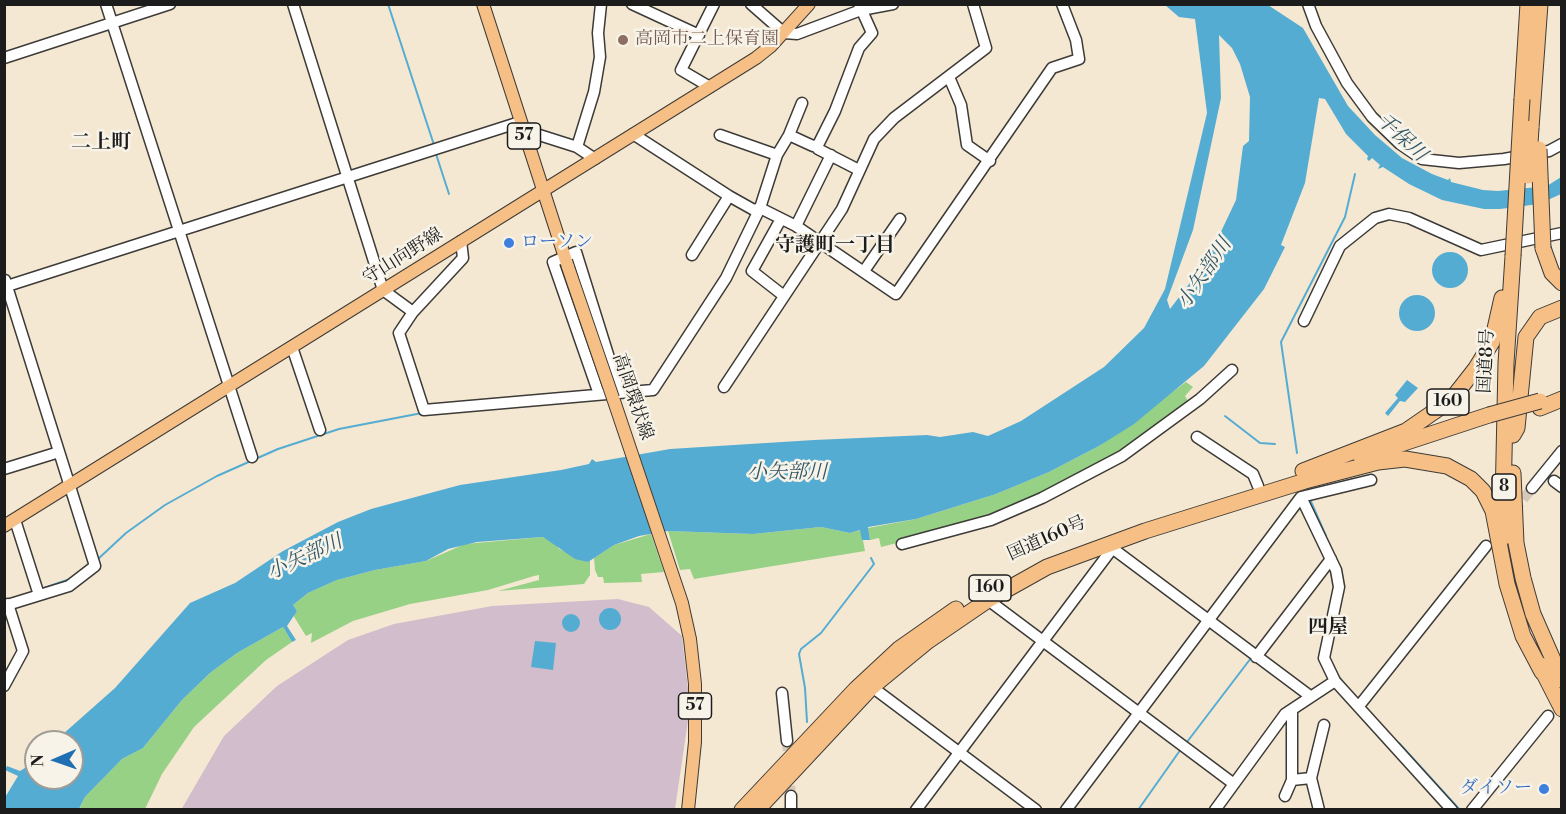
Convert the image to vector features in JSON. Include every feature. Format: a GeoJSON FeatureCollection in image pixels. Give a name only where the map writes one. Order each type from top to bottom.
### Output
{"type":"FeatureCollection","features":[{"type":"Feature","properties":{"kind":"highway","name":"国道8号"},"geometry":{"type":"LineString","coordinates":[[1528,4],[1522,99],[1530,130],[1514,256],[1506,363],[1503,503],[1514,589],[1555,712]]}},
{"type":"Feature","properties":{"kind":"highway"},"geometry":{"type":"LineString","coordinates":[[1540,4],[1530,130],[1543,248],[1552,273],[1562,283]]}},
{"type":"Feature","properties":{"kind":"highway","name":"国道8号"},"geometry":{"type":"LineString","coordinates":[[1514,256],[1513,435],[1516,543],[1533,614],[1550,659],[1562,680]]}},
{"type":"Feature","properties":{"kind":"highway","name":"160"},"geometry":{"type":"LineString","coordinates":[[1304,476],[1406,431],[1451,400],[1476,368],[1492,342],[1514,256]]}},
{"type":"Feature","properties":{"kind":"highway"},"geometry":{"type":"LineString","coordinates":[[1513,435],[1517,428],[1526,338],[1540,316],[1562,308]]}},
{"type":"Feature","properties":{"kind":"highway","name":"160"},"geometry":{"type":"LineString","coordinates":[[1540,404],[1562,391]]}},
{"type":"Feature","properties":{"kind":"highway","name":"160"},"geometry":{"type":"LineString","coordinates":[[1304,476],[1562,399]]}},
{"type":"Feature","properties":{"kind":"highway","name":"160"},"geometry":{"type":"LineString","coordinates":[[1304,476],[1405,459],[1447,466],[1471,479],[1482,491],[1493,511],[1507,584],[1522,636],[1542,672]]}},
{"type":"Feature","properties":{"kind":"highway","name":"国道160号"},"geometry":{"type":"LineString","coordinates":[[742,810],[856,689],[899,649],[966,603],[1033,564],[1115,531],[1257,486],[1304,476]]}},
{"type":"Feature","properties":{"kind":"highway","name":"国道160号"},"geometry":{"type":"LineString","coordinates":[[757,810],[872,687],[928,641],[988,600],[1047,567],[1110,547],[1304,476]]}},
{"type":"Feature","properties":{"kind":"main road","name":"高岡環状線"},"geometry":{"type":"LineString","coordinates":[[483,4],[566,261],[617,395],[620,414],[682,603],[690,639],[695,684],[695,742],[688,810]]}},
{"type":"Feature","properties":{"kind":"main road","name":"守山向野線"},"geometry":{"type":"LineString","coordinates":[[10,523],[756,58],[784,33],[809,4]]}},
{"type":"Feature","properties":{"kind":"street"},"geometry":{"type":"LineString","coordinates":[[106,4],[252,457]]}},
{"type":"Feature","properties":{"kind":"street"},"geometry":{"type":"LineString","coordinates":[[4,58],[170,4]]}},
{"type":"Feature","properties":{"kind":"street"},"geometry":{"type":"LineString","coordinates":[[292,4],[383,290],[413,312]]}},
{"type":"Feature","properties":{"kind":"street"},"geometry":{"type":"LineString","coordinates":[[577,147],[594,92],[600,57],[598,33],[601,4]]}},
{"type":"Feature","properties":{"kind":"street"},"geometry":{"type":"LineString","coordinates":[[632,4],[699,35]]}},
{"type":"Feature","properties":{"kind":"street"},"geometry":{"type":"LineString","coordinates":[[710,87],[681,70],[714,4]]}},
{"type":"Feature","properties":{"kind":"street"},"geometry":{"type":"LineString","coordinates":[[751,4],[784,33],[797,34],[860,7],[893,4]]}},
{"type":"Feature","properties":{"kind":"street"},"geometry":{"type":"LineString","coordinates":[[724,387],[842,209],[874,139],[894,118],[986,48],[973,4]]}},
{"type":"Feature","properties":{"kind":"street"},"geometry":{"type":"LineString","coordinates":[[633,134],[729,196],[754,210],[760,208],[796,226],[896,294],[990,161],[1052,68],[1079,59],[1076,40],[1062,4]]}},
{"type":"Feature","properties":{"kind":"street"},"geometry":{"type":"LineString","coordinates":[[1308,4],[1316,26],[1342,75],[1372,117],[1400,144],[1422,159],[1459,163],[1504,159],[1549,151],[1562,144]]}},
{"type":"Feature","properties":{"kind":"street"},"geometry":{"type":"LineString","coordinates":[[859,170],[818,149],[818,145],[835,111],[860,48],[872,33],[860,7]]}},
{"type":"Feature","properties":{"kind":"street"},"geometry":{"type":"LineString","coordinates":[[949,77],[961,105],[967,145],[990,161]]}},
{"type":"Feature","properties":{"kind":"street"},"geometry":{"type":"LineString","coordinates":[[461,241],[463,258],[413,312],[399,333],[423,410],[599,394],[617,395],[653,390],[726,278],[760,208],[777,155],[789,135],[802,103]]}},
{"type":"Feature","properties":{"kind":"street"},"geometry":{"type":"LineString","coordinates":[[4,686],[23,651],[6,605],[69,586],[95,566],[5,284],[520,122]]}},
{"type":"Feature","properties":{"kind":"street"},"geometry":{"type":"LineString","coordinates":[[524,136],[533,133],[577,147],[595,159]]}},
{"type":"Feature","properties":{"kind":"street"},"geometry":{"type":"LineString","coordinates":[[720,135],[777,155]]}},
{"type":"Feature","properties":{"kind":"street"},"geometry":{"type":"LineString","coordinates":[[789,135],[813,146],[818,145]]}},
{"type":"Feature","properties":{"kind":"street"},"geometry":{"type":"LineString","coordinates":[[796,226],[831,155]]}},
{"type":"Feature","properties":{"kind":"street"},"geometry":{"type":"LineString","coordinates":[[693,255],[729,196]]}},
{"type":"Feature","properties":{"kind":"street"},"geometry":{"type":"LineString","coordinates":[[1304,321],[1340,246],[1374,218],[1389,214],[1410,218],[1481,250],[1562,232]]}},
{"type":"Feature","properties":{"kind":"street"},"geometry":{"type":"LineString","coordinates":[[782,219],[752,271],[784,296]]}},
{"type":"Feature","properties":{"kind":"street"},"geometry":{"type":"LineString","coordinates":[[864,271],[900,219]]}},
{"type":"Feature","properties":{"kind":"street"},"geometry":{"type":"LineString","coordinates":[[767,244],[778,250]]}},
{"type":"Feature","properties":{"kind":"street"},"geometry":{"type":"LineString","coordinates":[[566,261],[555,260],[554,267],[599,394]]}},
{"type":"Feature","properties":{"kind":"street"},"geometry":{"type":"LineString","coordinates":[[292,347],[320,430]]}},
{"type":"Feature","properties":{"kind":"street"},"geometry":{"type":"LineString","coordinates":[[902,544],[991,520],[1042,498],[1122,456],[1200,399],[1232,370]]}},
{"type":"Feature","properties":{"kind":"street"},"geometry":{"type":"LineString","coordinates":[[1197,437],[1253,474],[1257,486]]}},
{"type":"Feature","properties":{"kind":"street"},"geometry":{"type":"LineString","coordinates":[[1532,488],[1562,451]]}},
{"type":"Feature","properties":{"kind":"street"},"geometry":{"type":"LineString","coordinates":[[4,469],[59,452]]}},
{"type":"Feature","properties":{"kind":"street"},"geometry":{"type":"LineString","coordinates":[[1066,810],[1136,713],[1301,497],[1371,480]]}},
{"type":"Feature","properties":{"kind":"street"},"geometry":{"type":"LineString","coordinates":[[1301,497],[1331,559],[1339,587],[1324,658],[1335,681],[1361,703],[1452,810]]}},
{"type":"Feature","properties":{"kind":"street"},"geometry":{"type":"LineString","coordinates":[[10,523],[39,595]]}},
{"type":"Feature","properties":{"kind":"street"},"geometry":{"type":"LineString","coordinates":[[1361,703],[1486,546]]}},
{"type":"Feature","properties":{"kind":"street"},"geometry":{"type":"LineString","coordinates":[[916,810],[1043,641],[1110,547],[1310,696]]}},
{"type":"Feature","properties":{"kind":"street"},"geometry":{"type":"LineString","coordinates":[[1256,657],[1331,559]]}},
{"type":"Feature","properties":{"kind":"street"},"geometry":{"type":"LineString","coordinates":[[988,600],[1136,713],[1234,784]]}},
{"type":"Feature","properties":{"kind":"street"},"geometry":{"type":"LineString","coordinates":[[1215,810],[1285,714],[1335,681]]}},
{"type":"Feature","properties":{"kind":"street"},"geometry":{"type":"LineString","coordinates":[[872,687],[1036,810]]}},
{"type":"Feature","properties":{"kind":"street"},"geometry":{"type":"LineString","coordinates":[[782,693],[787,741]]}},
{"type":"Feature","properties":{"kind":"street"},"geometry":{"type":"LineString","coordinates":[[1285,796],[1292,780],[1292,710]]}},
{"type":"Feature","properties":{"kind":"street"},"geometry":{"type":"LineString","coordinates":[[1472,810],[1555,712]]}},
{"type":"Feature","properties":{"kind":"street"},"geometry":{"type":"LineString","coordinates":[[1319,810],[1311,778],[1324,725]]}},
{"type":"Feature","properties":{"kind":"street"},"geometry":{"type":"LineString","coordinates":[[1292,780],[1311,778]]}},
{"type":"Feature","properties":{"kind":"street"},"geometry":{"type":"LineString","coordinates":[[791,810],[792,796]]}},
{"type":"Feature","properties":{"kind":"shaded area"},"geometry":{"type":"Polygon","coordinates":[[[618,599],[649,607],[682,636],[690,707],[675,809],[181,810],[224,736],[277,686],[348,640],[394,624],[492,606],[618,599]]]}},
{"type":"Feature","properties":{"kind":"green space"},"geometry":{"type":"Polygon","coordinates":[[[1186,382],[1193,387],[1185,396],[1190,404],[1133,446],[1059,487],[960,527],[881,547],[879,538],[870,540],[868,528],[916,519],[996,494],[1049,472],[1099,446],[1186,382]]]}},
{"type":"Feature","properties":{"kind":"green space"},"geometry":{"type":"Polygon","coordinates":[[[821,527],[850,533],[861,530],[865,551],[694,579],[690,569],[680,570],[668,531],[753,534],[821,527]]]}},
{"type":"Feature","properties":{"kind":"green space"},"geometry":{"type":"Polygon","coordinates":[[[651,534],[664,572],[641,574],[642,582],[604,583],[603,577],[598,577],[594,558],[614,545],[651,534]]]}},
{"type":"Feature","properties":{"kind":"green space"},"geometry":{"type":"Polygon","coordinates":[[[543,537],[555,543],[559,549],[588,562],[590,560],[590,575],[584,584],[498,591],[539,580],[539,575],[534,576],[488,590],[410,604],[353,621],[311,643],[312,633],[306,636],[293,615],[297,611],[293,605],[308,593],[337,580],[375,570],[426,561],[465,544],[543,537]]]}},
{"type":"Feature","properties":{"kind":"green space"},"geometry":{"type":"Polygon","coordinates":[[[283,627],[292,642],[266,660],[194,727],[162,774],[145,809],[79,810],[85,797],[122,759],[143,748],[182,700],[210,673],[237,653],[283,627]]]}},
{"type":"Feature","properties":{"kind":"water","name":"小矢部川"},"geometry":{"type":"Polygon","coordinates":[[[1165,5],[1268,5],[1303,28],[1348,106],[1375,135],[1402,158],[1432,174],[1448,180],[1450,178],[1451,182],[1483,190],[1498,191],[1547,186],[1561,177],[1561,194],[1539,204],[1500,209],[1484,209],[1442,200],[1409,184],[1383,167],[1378,169],[1380,165],[1372,158],[1369,161],[1367,159],[1368,156],[1346,134],[1325,99],[1319,98],[1305,183],[1281,245],[1285,247],[1264,289],[1204,366],[1134,424],[1099,446],[1049,472],[996,494],[916,519],[868,527],[870,540],[862,540],[860,530],[850,533],[821,527],[753,534],[668,531],[639,536],[614,545],[588,562],[575,559],[543,537],[477,542],[448,549],[426,561],[375,570],[337,580],[308,593],[293,605],[297,611],[287,626],[296,640],[292,642],[283,627],[237,653],[210,673],[182,700],[143,748],[122,759],[85,797],[79,809],[5,809],[4,799],[18,776],[5,770],[7,766],[20,771],[24,768],[24,790],[84,790],[84,730],[68,730],[115,688],[190,603],[235,583],[283,551],[338,522],[371,509],[460,485],[561,470],[589,464],[592,459],[596,462],[670,449],[814,440],[927,435],[940,437],[973,432],[988,436],[1021,421],[1104,367],[1144,328],[1165,289],[1207,113],[1195,19],[1179,17],[1165,5]],[[1219,35],[1221,98],[1193,230],[1167,300],[1170,309],[1208,259],[1236,200],[1243,146],[1249,141],[1250,97],[1240,64],[1232,48],[1219,35]]]}},
{"type":"Feature","properties":{"kind":"water"},"geometry":{"type":"Polygon","coordinates":[[[1450,252],[1463,257],[1468,270],[1463,283],[1450,288],[1437,283],[1432,270],[1437,257],[1450,252]]]}},
{"type":"Feature","properties":{"kind":"water"},"geometry":{"type":"Polygon","coordinates":[[[1417,295],[1430,300],[1435,313],[1430,326],[1417,331],[1404,326],[1399,313],[1404,300],[1417,295]]]}},
{"type":"Feature","properties":{"kind":"water"},"geometry":{"type":"Polygon","coordinates":[[[1407,380],[1418,388],[1405,402],[1400,401],[1388,416],[1385,413],[1398,398],[1395,395],[1407,380]]]}},
{"type":"Feature","properties":{"kind":"water"},"geometry":{"type":"Polygon","coordinates":[[[610,608],[618,611],[621,619],[618,627],[610,630],[602,627],[599,619],[602,611],[610,608]]]}},
{"type":"Feature","properties":{"kind":"water"},"geometry":{"type":"Polygon","coordinates":[[[567,614],[575,614],[580,619],[578,630],[567,632],[562,627],[562,619],[567,614]]]}},
{"type":"Feature","properties":{"kind":"water"},"geometry":{"type":"Polygon","coordinates":[[[535,641],[556,643],[553,670],[531,667],[535,641]]]}},
{"type":"Feature","properties":{"kind":"waterway"},"geometry":{"type":"LineString","coordinates":[[388,4],[434,145]]}},
{"type":"Feature","properties":{"kind":"waterway"},"geometry":{"type":"LineString","coordinates":[[436,154],[449,194]]}},
{"type":"Feature","properties":{"kind":"waterway"},"geometry":{"type":"LineString","coordinates":[[1297,453],[1281,342],[1345,217],[1355,174]]}},
{"type":"Feature","properties":{"kind":"waterway"},"geometry":{"type":"LineString","coordinates":[[97,560],[126,533],[165,505],[217,476],[278,449],[339,429],[422,413]]}},
{"type":"Feature","properties":{"kind":"waterway"},"geometry":{"type":"LineString","coordinates":[[1225,416],[1260,443],[1275,444]]}},
{"type":"Feature","properties":{"kind":"waterway"},"geometry":{"type":"LineString","coordinates":[[1309,497],[1326,536]]}},
{"type":"Feature","properties":{"kind":"waterway"},"geometry":{"type":"LineString","coordinates":[[807,722],[805,688],[799,654],[801,649],[821,633],[874,564],[871,558]]}},
{"type":"Feature","properties":{"kind":"waterway"},"geometry":{"type":"LineString","coordinates":[[41,589],[70,579]]}},
{"type":"Feature","properties":{"kind":"waterway"},"geometry":{"type":"LineString","coordinates":[[1187,742],[1251,658]]}},
{"type":"Feature","properties":{"kind":"waterway"},"geometry":{"type":"LineString","coordinates":[[1337,674],[1346,686]]}},
{"type":"Feature","properties":{"kind":"waterway"},"geometry":{"type":"LineString","coordinates":[[1399,743],[1460,810]]}},
{"type":"Feature","properties":{"kind":"waterway"},"geometry":{"type":"LineString","coordinates":[[1138,810],[1181,749]]}},
{"type":"Feature","properties":{"kind":"tunnel"},"geometry":{"type":"LineString","coordinates":[[1514,511],[1532,488]]}},
{"type":"Feature","properties":{"kind":"tunnel"},"geometry":{"type":"LineString","coordinates":[[787,741],[791,796]]}},
{"type":"Feature","properties":{"kind":"place","name":"高岡市二上保育園"},"geometry":{"type":"Point","coordinates":[623,40]}},
{"type":"Feature","properties":{"kind":"place","name":"ローソン"},"geometry":{"type":"Point","coordinates":[509,243]}},
{"type":"Feature","properties":{"kind":"place","name":"ダイソー"},"geometry":{"type":"Point","coordinates":[1544,789]}},
{"type":"Feature","properties":{"kind":"district","name":"二上町"},"geometry":{"type":"Point","coordinates":[101,143]}},
{"type":"Feature","properties":{"kind":"district","name":"守護町一丁目"},"geometry":{"type":"Point","coordinates":[835,246]}},
{"type":"Feature","properties":{"kind":"district","name":"四屋"},"geometry":{"type":"Point","coordinates":[1328,628]}},
{"type":"Feature","properties":{"kind":"water label","name":"千保川"},"geometry":{"type":"Point","coordinates":[1401,138]}}]}
